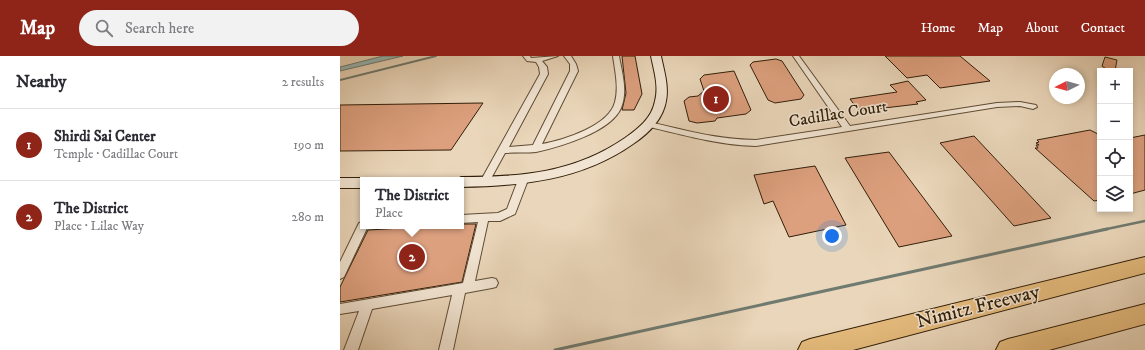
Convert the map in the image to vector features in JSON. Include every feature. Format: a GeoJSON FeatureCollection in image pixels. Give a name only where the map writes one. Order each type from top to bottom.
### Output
{"type":"FeatureCollection","features":[{"type":"Feature","properties":{"kind":"highway","name":"Nimitz Freeway"},"geometry":{"type":"LineString","coordinates":[[810,350],[1145,265]]}},
{"type":"Feature","properties":{"kind":"highway"},"geometry":{"type":"LineString","coordinates":[[1008,350],[1145,314]]}},
{"type":"Feature","properties":{"kind":"street"},"geometry":{"type":"LineString","coordinates":[[526,56],[529,60],[538,60],[554,56]]}},
{"type":"Feature","properties":{"kind":"street"},"geometry":{"type":"LineString","coordinates":[[535,149],[574,71],[573,64],[567,56]]}},
{"type":"Feature","properties":{"kind":"street"},"geometry":{"type":"LineString","coordinates":[[503,150],[535,149],[559,144],[582,135],[604,122],[617,108],[621,91],[616,56]]}},
{"type":"Feature","properties":{"kind":"street"},"geometry":{"type":"LineString","coordinates":[[464,182],[523,180],[546,176],[591,163],[626,144],[649,124],[661,103],[663,93],[656,56]]}},
{"type":"Feature","properties":{"kind":"street"},"geometry":{"type":"LineString","coordinates":[[796,56],[847,128]]}},
{"type":"Feature","properties":{"kind":"street"},"geometry":{"type":"LineString","coordinates":[[485,182],[544,74],[543,67],[538,60]]}},
{"type":"Feature","properties":{"kind":"street","name":"Cadillac Court"},"geometry":{"type":"LineString","coordinates":[[649,124],[709,139],[742,143],[769,141],[997,105],[1020,104],[1032,107]]}},
{"type":"Feature","properties":{"kind":"street"},"geometry":{"type":"LineString","coordinates":[[464,219],[500,217],[512,211],[523,180]]}},
{"type":"Feature","properties":{"kind":"street"},"geometry":{"type":"LineString","coordinates":[[340,183],[360,183]]}},
{"type":"Feature","properties":{"kind":"street"},"geometry":{"type":"LineString","coordinates":[[446,350],[484,218]]}},
{"type":"Feature","properties":{"kind":"street"},"geometry":{"type":"LineString","coordinates":[[340,274],[362,229]]}},
{"type":"Feature","properties":{"kind":"street"},"geometry":{"type":"LineString","coordinates":[[340,310],[492,283]]}},
{"type":"Feature","properties":{"kind":"street"},"geometry":{"type":"LineString","coordinates":[[351,350],[368,304]]}},
{"type":"Feature","properties":{"kind":"water"},"geometry":{"type":"Polygon","coordinates":[[[383,56],[403,56],[340,71],[340,67],[383,56]]]}},
{"type":"Feature","properties":{"kind":"building"},"geometry":{"type":"Polygon","coordinates":[[[622,56],[635,56],[642,94],[634,110],[622,110],[626,93],[622,56]]]}},
{"type":"Feature","properties":{"kind":"building"},"geometry":{"type":"Polygon","coordinates":[[[885,56],[960,56],[990,81],[940,88],[927,75],[907,78],[885,56]]]}},
{"type":"Feature","properties":{"kind":"building"},"geometry":{"type":"Polygon","coordinates":[[[1105,57],[1117,60],[1116,68],[1105,68],[1102,66],[1105,57]]]}},
{"type":"Feature","properties":{"kind":"building"},"geometry":{"type":"Polygon","coordinates":[[[776,59],[782,61],[804,95],[801,99],[775,103],[768,100],[750,65],[753,62],[776,59]]]}},
{"type":"Feature","properties":{"kind":"building"},"geometry":{"type":"Polygon","coordinates":[[[734,71],[751,110],[746,114],[717,118],[715,121],[697,123],[689,121],[684,101],[689,97],[698,96],[704,91],[700,79],[704,75],[734,71]]]}},
{"type":"Feature","properties":{"kind":"building"},"geometry":{"type":"Polygon","coordinates":[[[908,81],[926,100],[916,102],[918,104],[859,111],[850,99],[897,92],[890,85],[908,81]]]}},
{"type":"Feature","properties":{"kind":"building"},"geometry":{"type":"Polygon","coordinates":[[[483,103],[451,150],[340,151],[340,105],[483,103]]]}},
{"type":"Feature","properties":{"kind":"building"},"geometry":{"type":"Polygon","coordinates":[[[1090,130],[1097,134],[1097,200],[1094,201],[1035,148],[1038,148],[1036,145],[1039,145],[1036,143],[1039,142],[1037,140],[1090,130]]]}},
{"type":"Feature","properties":{"kind":"building"},"geometry":{"type":"Polygon","coordinates":[[[1145,135],[1145,190],[1133,193],[1133,140],[1133,137],[1145,135]]]}},
{"type":"Feature","properties":{"kind":"building"},"geometry":{"type":"Polygon","coordinates":[[[974,136],[1051,218],[1014,226],[940,143],[974,136]]]}},
{"type":"Feature","properties":{"kind":"building"},"geometry":{"type":"Polygon","coordinates":[[[889,152],[952,236],[899,247],[845,158],[889,152]]]}},
{"type":"Feature","properties":{"kind":"building"},"geometry":{"type":"Polygon","coordinates":[[[815,166],[846,225],[789,237],[773,201],[764,204],[754,175],[815,166]]]}},
{"type":"Feature","properties":{"kind":"building"},"geometry":{"type":"Polygon","coordinates":[[[464,224],[476,224],[462,282],[340,302],[340,287],[368,230],[464,229],[464,224]]]}},
{"type":"Feature","properties":{"kind":"waterway"},"geometry":{"type":"LineString","coordinates":[[340,80],[436,56]]}},
{"type":"Feature","properties":{"kind":"waterway"},"geometry":{"type":"LineString","coordinates":[[1102,230],[1145,221]]}},
{"type":"Feature","properties":{"kind":"waterway"},"geometry":{"type":"LineString","coordinates":[[555,350],[1107,229]]}},
{"type":"Feature","properties":{"kind":"place","name":"Shirdi Sai Center"},"geometry":{"type":"Point","coordinates":[716,99]}},
{"type":"Feature","properties":{"kind":"place","name":"The District"},"geometry":{"type":"Point","coordinates":[412,257]}}]}
